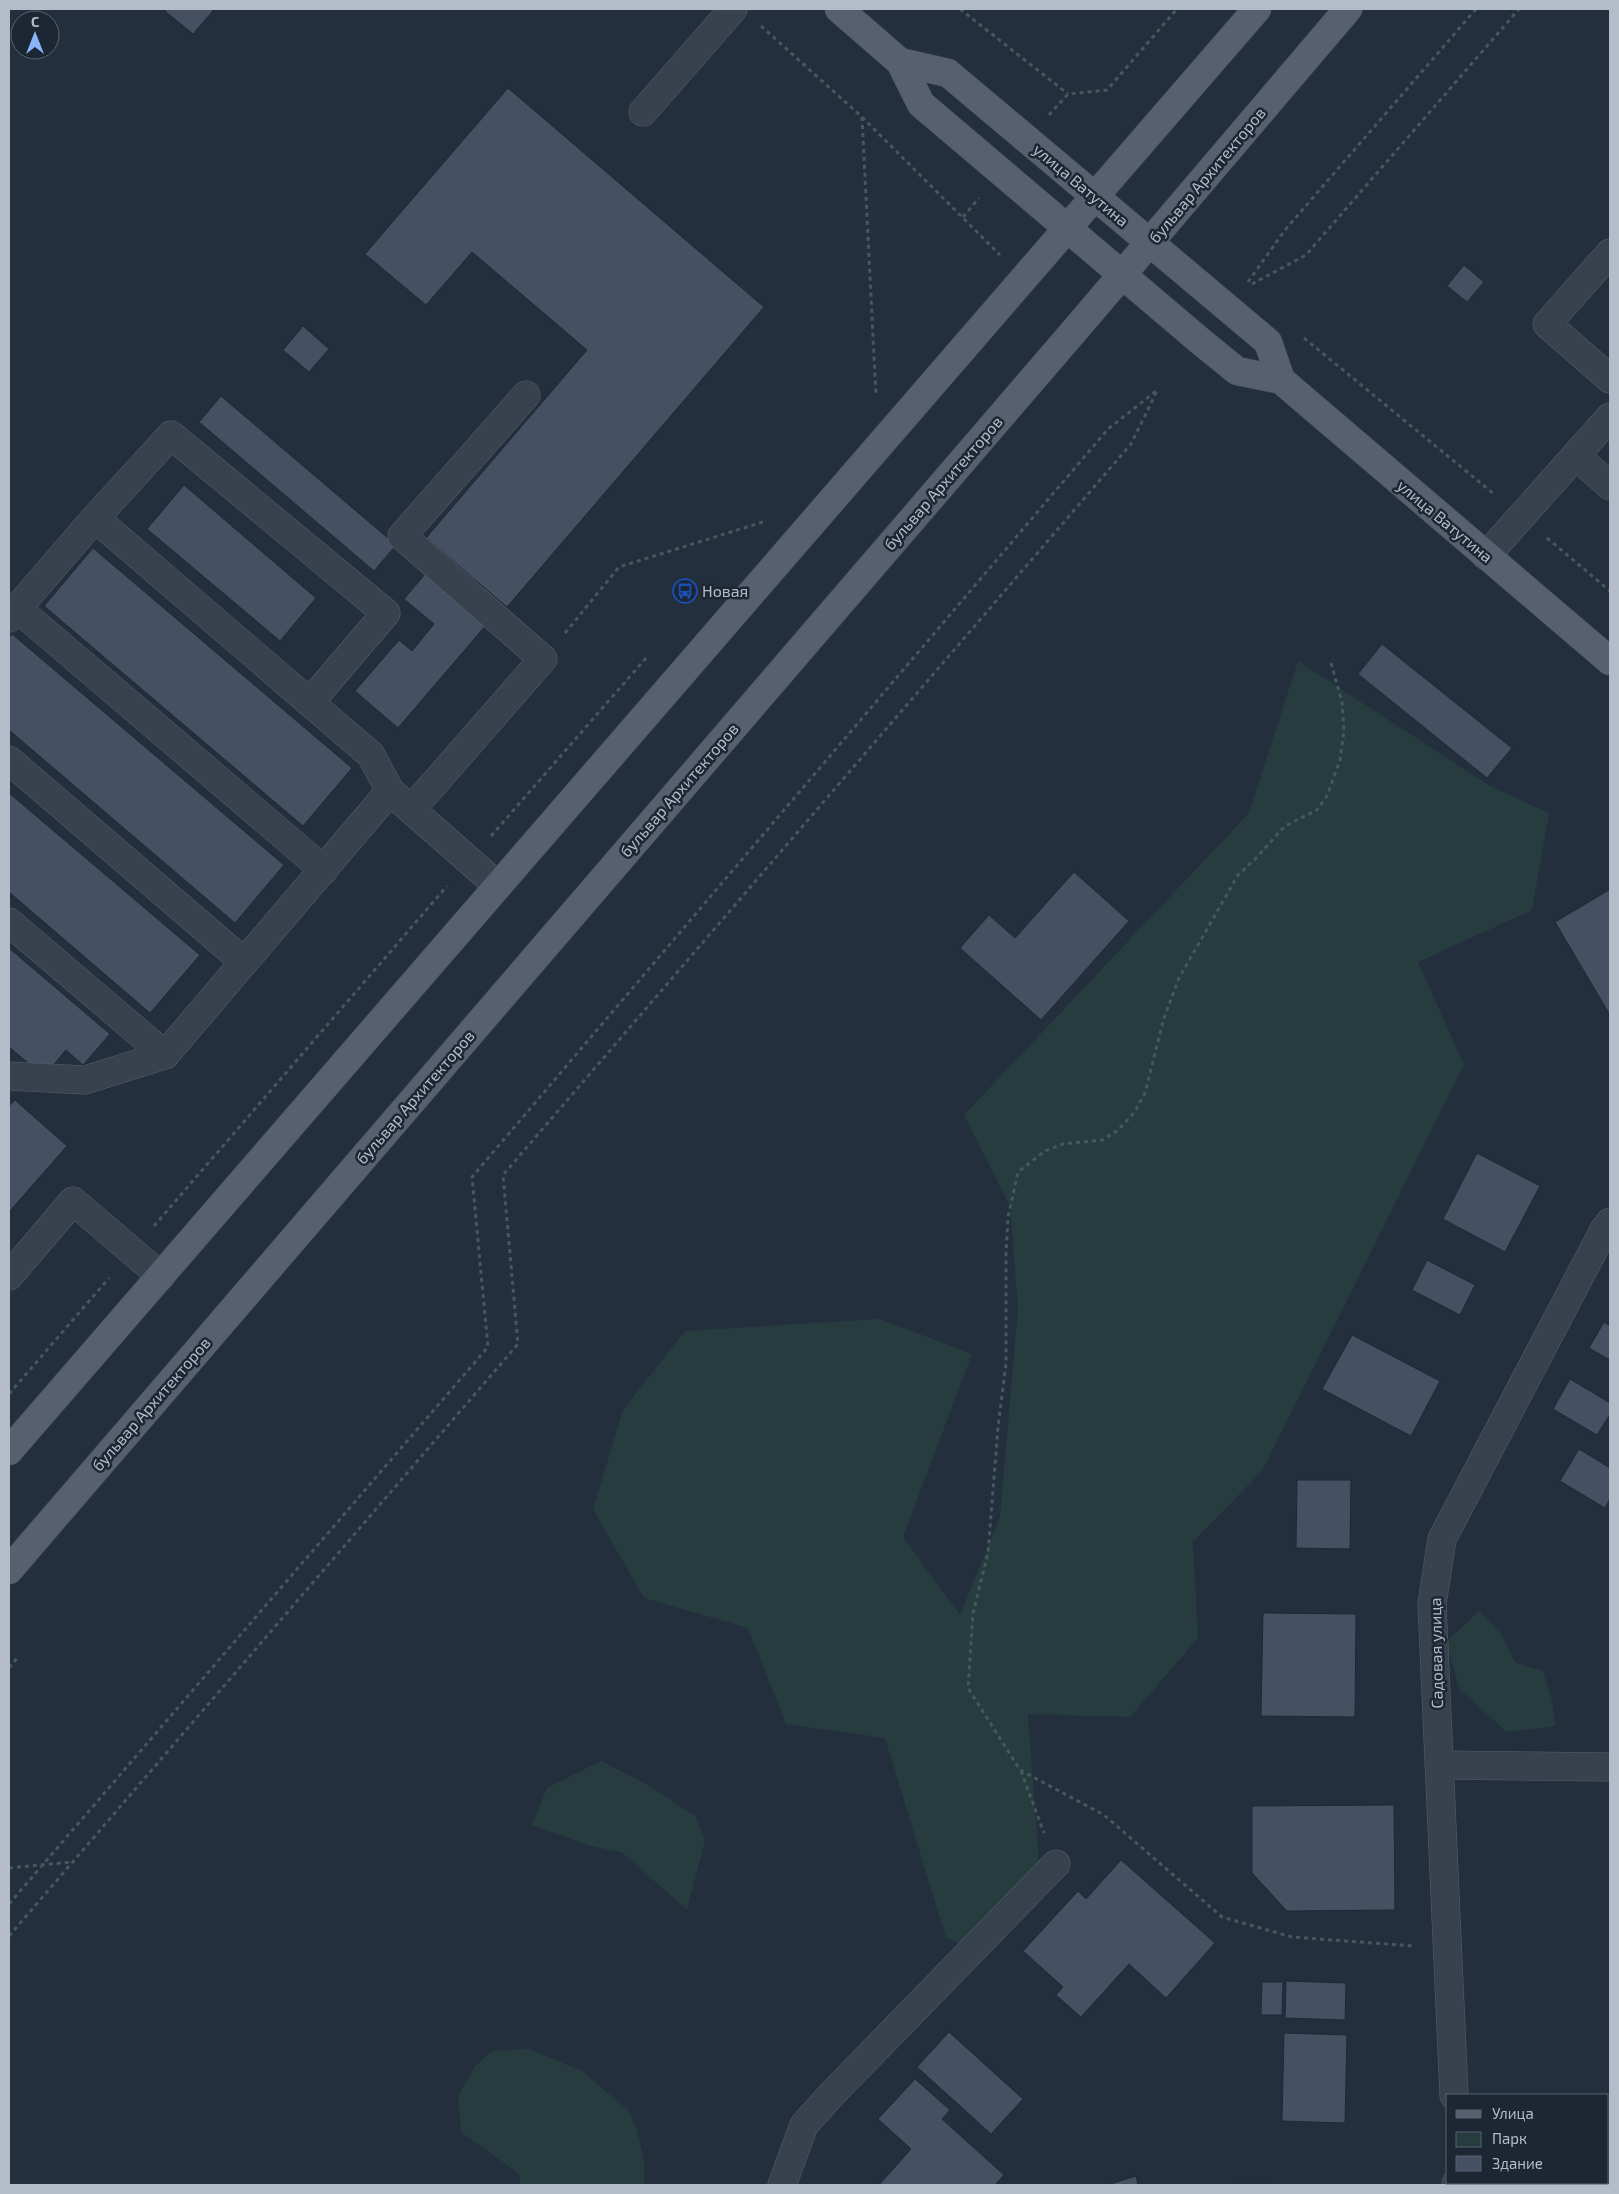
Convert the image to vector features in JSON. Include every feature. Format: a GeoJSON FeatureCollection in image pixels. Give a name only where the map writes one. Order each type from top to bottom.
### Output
{"type":"FeatureCollection","features":[{"type":"Feature","properties":{"kind":"main road","name":"улица Ватутина"},"geometry":{"type":"LineString","coordinates":[[839,9],[900,62],[921,104],[1122,275],[1237,371],[1281,380],[1610,661]]}},
{"type":"Feature","properties":{"kind":"main road"},"geometry":{"type":"LineString","coordinates":[[9,1451],[1256,9]]}},
{"type":"Feature","properties":{"kind":"main road","name":"бульвар Архитекторов"},"geometry":{"type":"LineString","coordinates":[[9,1570],[1122,275],[1348,9]]}},
{"type":"Feature","properties":{"kind":"main road","name":"улица Ватутина"},"geometry":{"type":"LineString","coordinates":[[900,62],[948,73],[1268,342],[1281,380]]}},
{"type":"Feature","properties":{"kind":"street"},"geometry":{"type":"LineString","coordinates":[[643,112],[733,9]]}},
{"type":"Feature","properties":{"kind":"street"},"geometry":{"type":"LineString","coordinates":[[1610,253],[1548,324],[1610,379]]}},
{"type":"Feature","properties":{"kind":"street"},"geometry":{"type":"LineString","coordinates":[[411,810],[543,659],[402,536],[526,395]]}},
{"type":"Feature","properties":{"kind":"street"},"geometry":{"type":"LineString","coordinates":[[1486,556],[1610,417]]}},
{"type":"Feature","properties":{"kind":"street"},"geometry":{"type":"LineString","coordinates":[[310,702],[386,613],[171,435],[95,518],[13,613],[324,870]]}},
{"type":"Feature","properties":{"kind":"street"},"geometry":{"type":"LineString","coordinates":[[1576,456],[1610,486]]}},
{"type":"Feature","properties":{"kind":"street"},"geometry":{"type":"LineString","coordinates":[[95,518],[371,754],[390,791],[498,886]]}},
{"type":"Feature","properties":{"kind":"street"},"geometry":{"type":"LineString","coordinates":[[9,760],[244,962]]}},
{"type":"Feature","properties":{"kind":"street"},"geometry":{"type":"LineString","coordinates":[[9,1076],[85,1080],[165,1055],[390,791]]}},
{"type":"Feature","properties":{"kind":"street"},"geometry":{"type":"LineString","coordinates":[[9,922],[165,1055]]}},
{"type":"Feature","properties":{"kind":"street"},"geometry":{"type":"LineString","coordinates":[[9,1276],[73,1201],[160,1276]]}},
{"type":"Feature","properties":{"kind":"street","name":"Садовая улица"},"geometry":{"type":"LineString","coordinates":[[1454,2094],[1432,1604],[1442,1539],[1604,1230],[1610,1222]]}},
{"type":"Feature","properties":{"kind":"street"},"geometry":{"type":"LineString","coordinates":[[1439,1765],[1610,1767]]}},
{"type":"Feature","properties":{"kind":"street"},"geometry":{"type":"LineString","coordinates":[[782,2185],[804,2125],[1056,1864]]}},
{"type":"Feature","properties":{"kind":"path"},"geometry":{"type":"LineString","coordinates":[[960,9],[1068,94],[1107,90],[1177,9]]}},
{"type":"Feature","properties":{"kind":"path"},"geometry":{"type":"LineString","coordinates":[[1476,9],[1285,230],[1243,289],[1306,255],[1520,9]]}},
{"type":"Feature","properties":{"kind":"path"},"geometry":{"type":"LineString","coordinates":[[756,22],[862,117],[1000,255]]}},
{"type":"Feature","properties":{"kind":"path"},"geometry":{"type":"LineString","coordinates":[[862,117],[876,396]]}},
{"type":"Feature","properties":{"kind":"path"},"geometry":{"type":"LineString","coordinates":[[1296,332],[1610,591]]}},
{"type":"Feature","properties":{"kind":"path"},"geometry":{"type":"LineString","coordinates":[[9,1904],[488,1347],[472,1177],[1108,430],[1158,389],[1131,444],[503,1175],[518,1344],[9,1936]]}},
{"type":"Feature","properties":{"kind":"path"},"geometry":{"type":"LineString","coordinates":[[543,659],[619,567],[766,521]]}},
{"type":"Feature","properties":{"kind":"path"},"geometry":{"type":"LineString","coordinates":[[1056,1864],[1020,1770],[968,1688],[973,1613],[988,1553],[998,1427],[1006,1364],[1006,1254],[1008,1218],[1018,1172],[1045,1151],[1063,1144],[1102,1140],[1116,1131],[1134,1113],[1145,1093],[1164,1018],[1179,978],[1238,875],[1257,858],[1284,826],[1317,810],[1327,796],[1340,760],[1344,731],[1342,702],[1331,663]]}},
{"type":"Feature","properties":{"kind":"path"},"geometry":{"type":"LineString","coordinates":[[9,1394],[469,860]]}},
{"type":"Feature","properties":{"kind":"path"},"geometry":{"type":"LineString","coordinates":[[9,1668],[18,1656]]}},
{"type":"Feature","properties":{"kind":"path"},"geometry":{"type":"LineString","coordinates":[[1020,1770],[1104,1814],[1222,1918],[1292,1937],[1448,1948]]}},
{"type":"Feature","properties":{"kind":"path"},"geometry":{"type":"LineString","coordinates":[[9,1868],[72,1862]]}},
{"type":"Feature","properties":{"kind":"green space"},"geometry":{"type":"Polygon","coordinates":[[[1298,661],[1490,786],[1549,813],[1532,910],[1418,962],[1464,1065],[1262,1471],[1193,1542],[1198,1638],[1130,1717],[1028,1714],[1039,1865],[963,1945],[946,1938],[885,1738],[786,1724],[748,1628],[644,1598],[593,1509],[623,1410],[685,1331],[880,1319],[972,1354],[903,1537],[960,1615],[1000,1517],[1018,1308],[1010,1206],[964,1115],[1249,813],[1298,661]]]}},
{"type":"Feature","properties":{"kind":"green space"},"geometry":{"type":"Polygon","coordinates":[[[1479,1611],[1500,1633],[1515,1662],[1543,1671],[1551,1697],[1556,1726],[1507,1732],[1460,1690],[1446,1642],[1479,1611]]]}},
{"type":"Feature","properties":{"kind":"green space"},"geometry":{"type":"Polygon","coordinates":[[[601,1761],[650,1786],[696,1817],[705,1840],[687,1910],[623,1853],[588,1845],[532,1825],[547,1788],[601,1761]]]}},
{"type":"Feature","properties":{"kind":"green space"},"geometry":{"type":"Polygon","coordinates":[[[529,2049],[582,2071],[628,2110],[637,2129],[644,2160],[644,2185],[521,2185],[518,2173],[461,2132],[458,2097],[474,2068],[491,2051],[529,2049]]]}},
{"type":"Feature","properties":{"kind":"building"},"geometry":{"type":"Polygon","coordinates":[[[167,9],[211,9],[213,11],[193,34],[165,11],[167,9]]]}},
{"type":"Feature","properties":{"kind":"building"},"geometry":{"type":"Polygon","coordinates":[[[508,88],[764,307],[507,607],[426,538],[587,350],[472,252],[426,305],[365,254],[508,88]]]}},
{"type":"Feature","properties":{"kind":"building"},"geometry":{"type":"Polygon","coordinates":[[[1464,265],[1484,282],[1467,302],[1447,286],[1464,265]]]}},
{"type":"Feature","properties":{"kind":"building"},"geometry":{"type":"Polygon","coordinates":[[[303,326],[329,349],[309,372],[283,350],[303,326]]]}},
{"type":"Feature","properties":{"kind":"building"},"geometry":{"type":"Polygon","coordinates":[[[221,396],[396,545],[374,571],[199,422],[221,396]]]}},
{"type":"Feature","properties":{"kind":"building"},"geometry":{"type":"Polygon","coordinates":[[[184,485],[316,598],[280,641],[147,529],[184,485]]]}},
{"type":"Feature","properties":{"kind":"building"},"geometry":{"type":"Polygon","coordinates":[[[93,548],[352,768],[303,826],[44,606],[93,548]]]}},
{"type":"Feature","properties":{"kind":"building"},"geometry":{"type":"Polygon","coordinates":[[[426,573],[487,624],[398,728],[355,691],[399,640],[412,651],[434,624],[404,599],[426,573]]]}},
{"type":"Feature","properties":{"kind":"building"},"geometry":{"type":"Polygon","coordinates":[[[12,634],[284,865],[235,923],[9,730],[9,638],[12,634]]]}},
{"type":"Feature","properties":{"kind":"building"},"geometry":{"type":"Polygon","coordinates":[[[1382,644],[1512,748],[1487,778],[1358,674],[1382,644]]]}},
{"type":"Feature","properties":{"kind":"building"},"geometry":{"type":"Polygon","coordinates":[[[9,793],[200,955],[150,1013],[9,892],[9,793]]]}},
{"type":"Feature","properties":{"kind":"building"},"geometry":{"type":"Polygon","coordinates":[[[1074,872],[1129,921],[1041,1020],[960,948],[989,915],[1015,938],[1074,872]]]}},
{"type":"Feature","properties":{"kind":"building"},"geometry":{"type":"Polygon","coordinates":[[[1609,890],[1610,892],[1610,1015],[1555,922],[1609,890]]]}},
{"type":"Feature","properties":{"kind":"building"},"geometry":{"type":"Polygon","coordinates":[[[9,948],[110,1034],[83,1065],[66,1050],[44,1076],[9,1047],[9,948]]]}},
{"type":"Feature","properties":{"kind":"building"},"geometry":{"type":"Polygon","coordinates":[[[15,1100],[67,1146],[9,1212],[9,1106],[15,1100]]]}},
{"type":"Feature","properties":{"kind":"building"},"geometry":{"type":"Polygon","coordinates":[[[1477,1153],[1540,1186],[1505,1252],[1443,1219],[1477,1153]]]}},
{"type":"Feature","properties":{"kind":"building"},"geometry":{"type":"Polygon","coordinates":[[[1427,1260],[1475,1285],[1460,1315],[1412,1290],[1427,1260]]]}},
{"type":"Feature","properties":{"kind":"building"},"geometry":{"type":"Polygon","coordinates":[[[1604,1322],[1610,1326],[1610,1360],[1589,1348],[1604,1322]]]}},
{"type":"Feature","properties":{"kind":"building"},"geometry":{"type":"Polygon","coordinates":[[[1352,1335],[1440,1381],[1411,1436],[1322,1389],[1352,1335]]]}},
{"type":"Feature","properties":{"kind":"building"},"geometry":{"type":"Polygon","coordinates":[[[1570,1379],[1610,1403],[1610,1414],[1597,1435],[1553,1409],[1570,1379]]]}},
{"type":"Feature","properties":{"kind":"building"},"geometry":{"type":"Polygon","coordinates":[[[1579,1449],[1610,1468],[1610,1499],[1605,1508],[1560,1481],[1579,1449]]]}},
{"type":"Feature","properties":{"kind":"building"},"geometry":{"type":"Polygon","coordinates":[[[1297,1480],[1351,1480],[1350,1549],[1296,1548],[1297,1480]]]}},
{"type":"Feature","properties":{"kind":"building"},"geometry":{"type":"Polygon","coordinates":[[[1263,1613],[1356,1614],[1355,1717],[1261,1716],[1263,1613]]]}},
{"type":"Feature","properties":{"kind":"building"},"geometry":{"type":"Polygon","coordinates":[[[1394,1805],[1395,1910],[1287,1911],[1252,1873],[1252,1806],[1394,1805]]]}},
{"type":"Feature","properties":{"kind":"building"},"geometry":{"type":"Polygon","coordinates":[[[1121,1860],[1215,1943],[1166,1998],[1129,1964],[1081,2017],[1056,1995],[1063,1987],[1023,1951],[1078,1891],[1086,1899],[1121,1860]]]}},
{"type":"Feature","properties":{"kind":"building"},"geometry":{"type":"Polygon","coordinates":[[[1286,1981],[1346,1983],[1345,2020],[1285,2018],[1286,1981]]]}},
{"type":"Feature","properties":{"kind":"building"},"geometry":{"type":"Polygon","coordinates":[[[1262,1982],[1283,1982],[1282,2015],[1261,2015],[1262,1982]]]}},
{"type":"Feature","properties":{"kind":"building"},"geometry":{"type":"Polygon","coordinates":[[[949,2032],[1023,2099],[991,2134],[917,2067],[949,2032]]]}},
{"type":"Feature","properties":{"kind":"building"},"geometry":{"type":"Polygon","coordinates":[[[1284,2033],[1347,2035],[1345,2123],[1282,2121],[1284,2033]]]}},
{"type":"Feature","properties":{"kind":"building"},"geometry":{"type":"Polygon","coordinates":[[[915,2079],[950,2110],[942,2119],[1004,2175],[995,2185],[879,2185],[911,2149],[878,2119],[915,2079]]]}},
{"type":"Feature","properties":{"kind":"building"},"geometry":{"type":"Polygon","coordinates":[[[1136,2176],[1138,2185],[1107,2185],[1136,2176]]]}},
{"type":"Feature","properties":{"kind":"building"},"geometry":{"type":"Polygon","coordinates":[[[1266,2184],[1266,2185],[1234,2185],[1266,2184]]]}},
{"type":"Feature","properties":{"kind":"place","name":"Новая"},"geometry":{"type":"Point","coordinates":[685,591]}}]}
